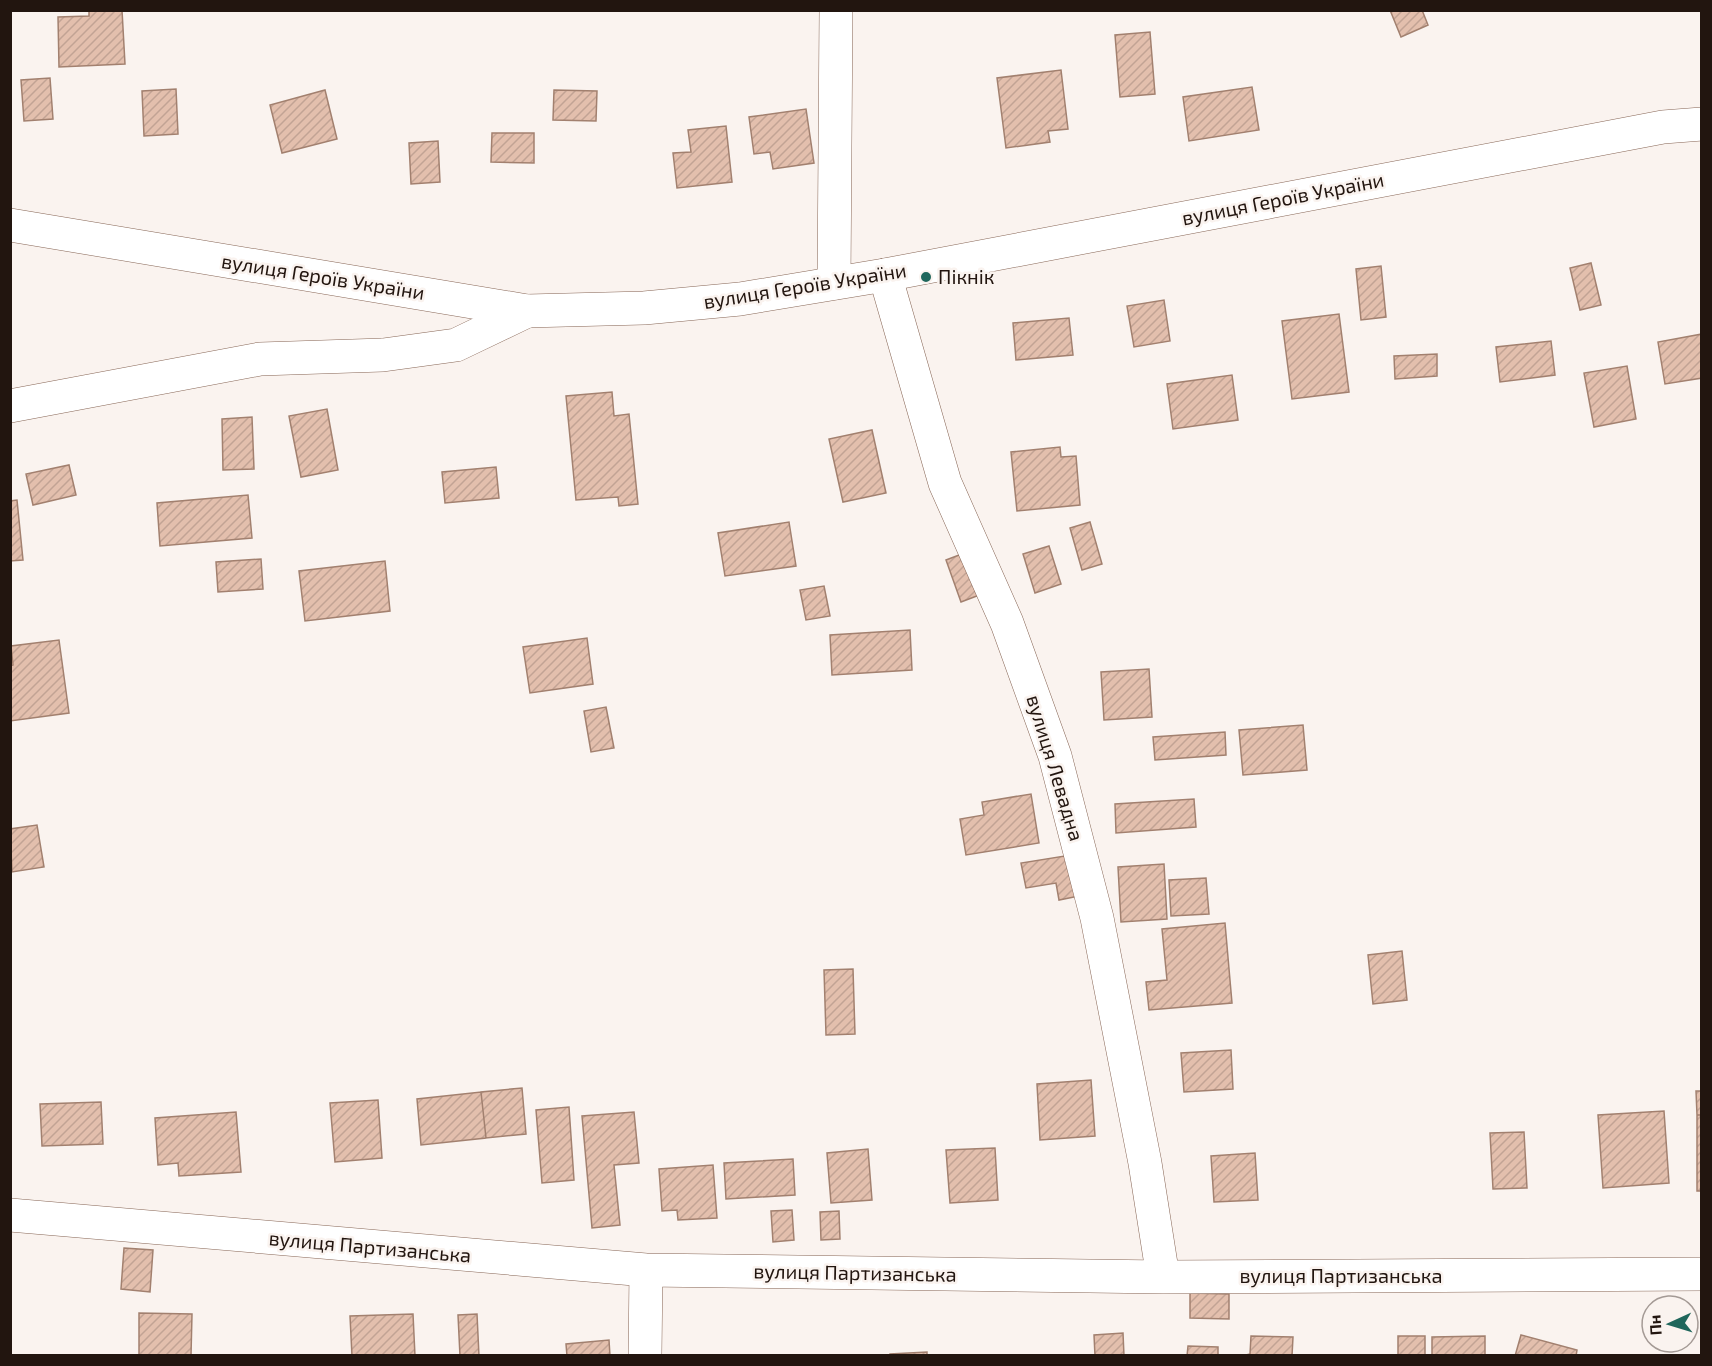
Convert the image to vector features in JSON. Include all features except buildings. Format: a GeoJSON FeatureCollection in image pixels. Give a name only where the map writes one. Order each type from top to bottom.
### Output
{"type":"FeatureCollection","features":[{"type":"Feature","properties":{"kind":"street"},"geometry":{"type":"LineString","coordinates":[[834,284],[836,10]]}},
{"type":"Feature","properties":{"kind":"street","name":"вулиця Героїв України"},"geometry":{"type":"LineString","coordinates":[[10,225],[527,311],[644,308],[740,299],[834,284],[1663,128],[1701,124]]}},
{"type":"Feature","properties":{"kind":"street","name":"вулиця Левадна"},"geometry":{"type":"LineString","coordinates":[[885,275],[945,483],[1007,623],[1056,756],[1097,918],[1144,1163],[1163,1278]]}},
{"type":"Feature","properties":{"kind":"street"},"geometry":{"type":"LineString","coordinates":[[10,406],[260,359],[383,355],[456,345],[527,311]]}},
{"type":"Feature","properties":{"kind":"street","name":"вулиця Партизанська"},"geometry":{"type":"LineString","coordinates":[[10,1215],[646,1270],[1163,1278],[1701,1274]]}},
{"type":"Feature","properties":{"kind":"street"},"geometry":{"type":"LineString","coordinates":[[645,1356],[646,1270]]}},
{"type":"Feature","properties":{"kind":"place","name":"Пікнік"},"geometry":{"type":"Point","coordinates":[926,277]}}]}
